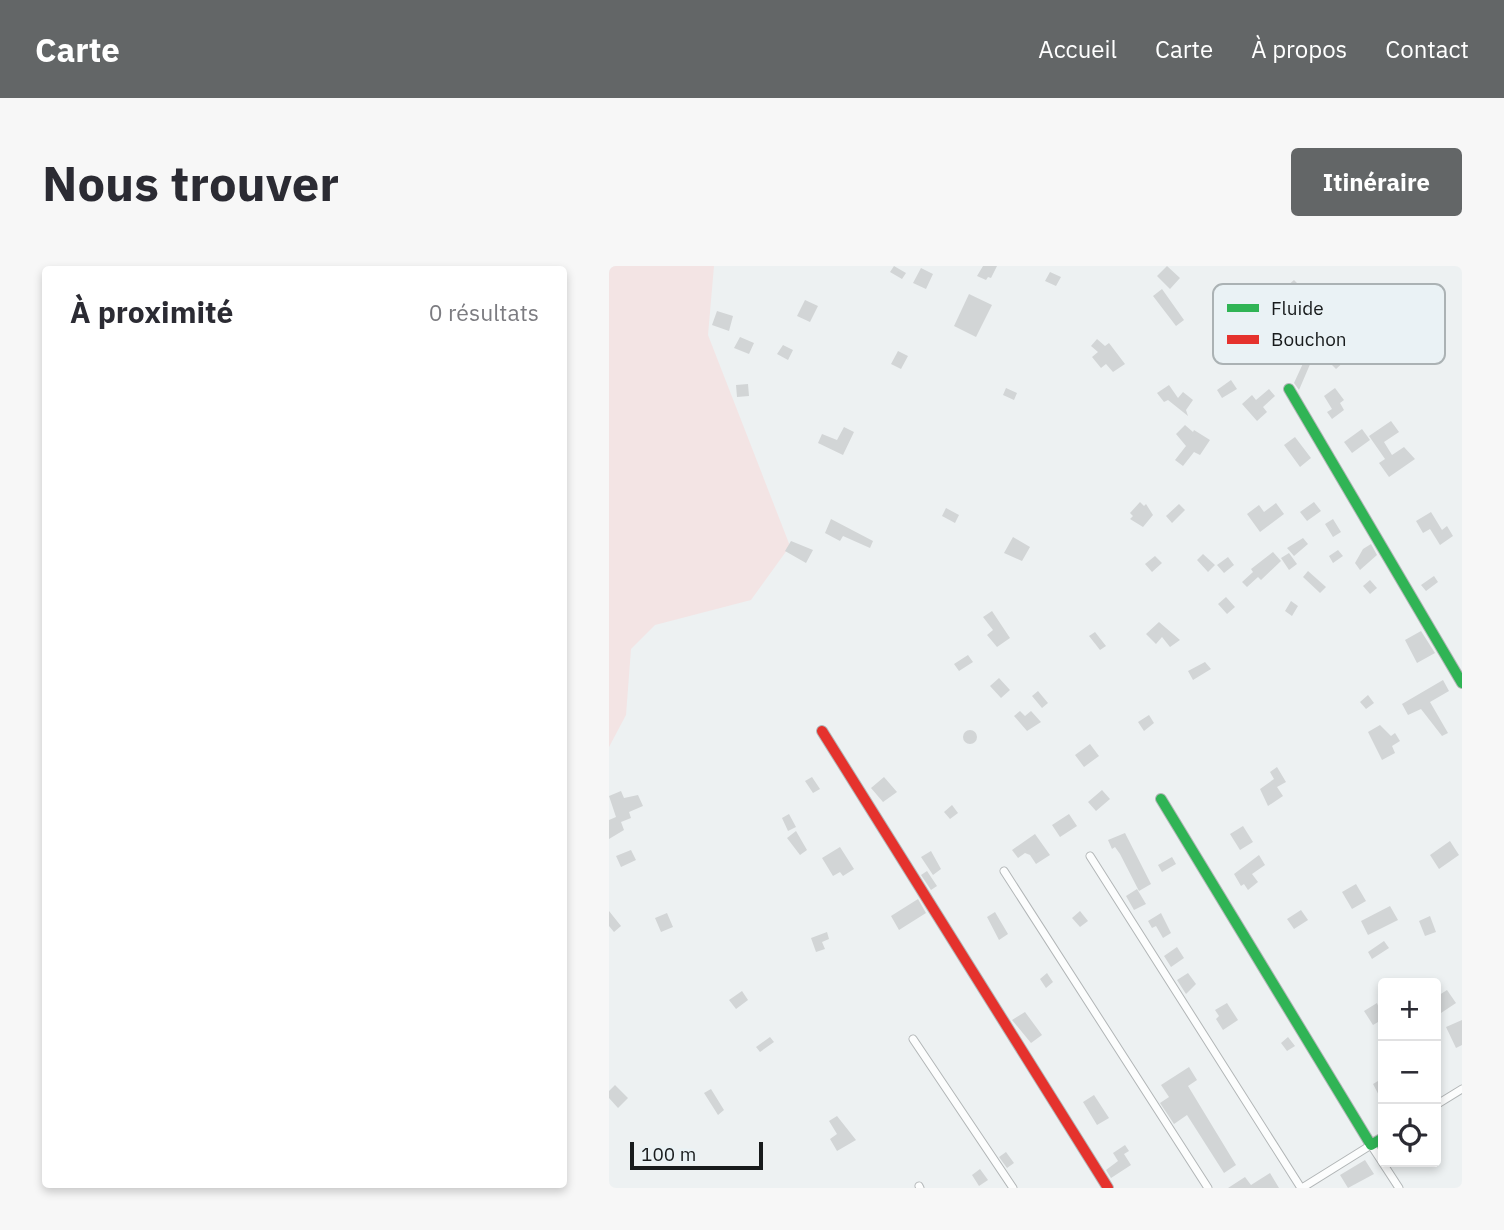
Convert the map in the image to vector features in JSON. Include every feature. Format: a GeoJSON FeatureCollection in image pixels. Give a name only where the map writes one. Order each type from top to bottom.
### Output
{"type":"FeatureCollection","features":[{"type":"Feature","properties":{"kind":"street"},"geometry":{"type":"LineString","coordinates":[[1289,388],[1462,683]]}},
{"type":"Feature","properties":{"kind":"street"},"geometry":{"type":"LineString","coordinates":[[822,731],[1108,1188]]}},
{"type":"Feature","properties":{"kind":"street"},"geometry":{"type":"LineString","coordinates":[[1161,799],[1399,1188]]}},
{"type":"Feature","properties":{"kind":"street"},"geometry":{"type":"LineString","coordinates":[[1090,856],[1302,1188],[1378,1141]]}},
{"type":"Feature","properties":{"kind":"street"},"geometry":{"type":"LineString","coordinates":[[1004,871],[1208,1188]]}},
{"type":"Feature","properties":{"kind":"street"},"geometry":{"type":"LineString","coordinates":[[913,1039],[1013,1188]]}},
{"type":"Feature","properties":{"kind":"street"},"geometry":{"type":"LineString","coordinates":[[1438,1104],[1462,1089]]}},
{"type":"Feature","properties":{"kind":"shaded area"},"geometry":{"type":"Polygon","coordinates":[[[609,266],[714,266],[708,335],[790,546],[751,600],[655,625],[631,649],[626,715],[609,747],[609,266]]]}},
{"type":"Feature","properties":{"kind":"building"},"geometry":{"type":"Polygon","coordinates":[[[894,266],[906,273],[902,279],[890,272],[894,266]]]}},
{"type":"Feature","properties":{"kind":"building"},"geometry":{"type":"Polygon","coordinates":[[[983,266],[997,266],[991,278],[986,280],[977,276],[983,266]]]}},
{"type":"Feature","properties":{"kind":"building"},"geometry":{"type":"Polygon","coordinates":[[[1167,266],[1180,278],[1170,289],[1157,276],[1167,266]]]}},
{"type":"Feature","properties":{"kind":"building"},"geometry":{"type":"Polygon","coordinates":[[[921,268],[933,274],[926,289],[913,283],[921,268]]]}},
{"type":"Feature","properties":{"kind":"building"},"geometry":{"type":"Polygon","coordinates":[[[1050,272],[1061,277],[1056,286],[1045,281],[1050,272]]]}},
{"type":"Feature","properties":{"kind":"building"},"geometry":{"type":"Polygon","coordinates":[[[1162,289],[1184,320],[1176,326],[1153,296],[1162,289]]]}},
{"type":"Feature","properties":{"kind":"building"},"geometry":{"type":"Polygon","coordinates":[[[969,294],[992,305],[976,337],[954,326],[969,294]]]}},
{"type":"Feature","properties":{"kind":"building"},"geometry":{"type":"Polygon","coordinates":[[[805,300],[818,306],[810,322],[797,316],[805,300]]]}},
{"type":"Feature","properties":{"kind":"building"},"geometry":{"type":"Polygon","coordinates":[[[717,311],[733,316],[729,331],[712,325],[717,311]]]}},
{"type":"Feature","properties":{"kind":"building"},"geometry":{"type":"Polygon","coordinates":[[[740,337],[754,343],[749,354],[734,348],[740,337]]]}},
{"type":"Feature","properties":{"kind":"building"},"geometry":{"type":"Polygon","coordinates":[[[1097,339],[1105,346],[1109,343],[1125,364],[1113,372],[1106,364],[1101,368],[1092,357],[1098,352],[1091,346],[1097,339]]]}},
{"type":"Feature","properties":{"kind":"building"},"geometry":{"type":"Polygon","coordinates":[[[783,345],[793,350],[788,360],[777,354],[783,345]]]}},
{"type":"Feature","properties":{"kind":"building"},"geometry":{"type":"Polygon","coordinates":[[[898,351],[908,356],[901,369],[891,364],[898,351]]]}},
{"type":"Feature","properties":{"kind":"building"},"geometry":{"type":"Polygon","coordinates":[[[1303,364],[1310,364],[1299,390],[1294,383],[1303,364]]]}},
{"type":"Feature","properties":{"kind":"building"},"geometry":{"type":"Polygon","coordinates":[[[1231,380],[1237,389],[1222,398],[1217,390],[1231,380]]]}},
{"type":"Feature","properties":{"kind":"building"},"geometry":{"type":"Polygon","coordinates":[[[748,384],[749,396],[737,397],[736,385],[748,384]]]}},
{"type":"Feature","properties":{"kind":"building"},"geometry":{"type":"Polygon","coordinates":[[[1169,385],[1178,398],[1183,392],[1193,400],[1186,410],[1188,416],[1168,400],[1164,402],[1157,393],[1169,385]]]}},
{"type":"Feature","properties":{"kind":"building"},"geometry":{"type":"Polygon","coordinates":[[[1006,388],[1017,393],[1014,400],[1003,395],[1006,388]]]}},
{"type":"Feature","properties":{"kind":"building"},"geometry":{"type":"Polygon","coordinates":[[[1335,388],[1344,400],[1340,403],[1344,410],[1332,419],[1327,412],[1332,409],[1324,396],[1335,388]]]}},
{"type":"Feature","properties":{"kind":"building"},"geometry":{"type":"Polygon","coordinates":[[[1269,389],[1275,396],[1263,407],[1267,412],[1257,421],[1242,404],[1252,395],[1256,400],[1269,389]]]}},
{"type":"Feature","properties":{"kind":"building"},"geometry":{"type":"Polygon","coordinates":[[[1391,421],[1399,432],[1384,442],[1392,455],[1404,447],[1415,459],[1389,477],[1379,463],[1385,459],[1369,436],[1391,421]]]}},
{"type":"Feature","properties":{"kind":"building"},"geometry":{"type":"Polygon","coordinates":[[[1185,425],[1210,440],[1200,455],[1194,452],[1183,466],[1175,460],[1186,446],[1176,434],[1185,425]]]}},
{"type":"Feature","properties":{"kind":"building"},"geometry":{"type":"Polygon","coordinates":[[[844,427],[854,432],[843,455],[818,443],[822,434],[837,440],[844,427]]]}},
{"type":"Feature","properties":{"kind":"building"},"geometry":{"type":"Polygon","coordinates":[[[1362,429],[1370,440],[1352,453],[1344,442],[1362,429]]]}},
{"type":"Feature","properties":{"kind":"building"},"geometry":{"type":"Polygon","coordinates":[[[1295,437],[1311,458],[1300,467],[1284,445],[1295,437]]]}},
{"type":"Feature","properties":{"kind":"building"},"geometry":{"type":"Polygon","coordinates":[[[1140,502],[1144,506],[1146,504],[1153,515],[1143,527],[1130,519],[1133,516],[1130,513],[1140,502]]]}},
{"type":"Feature","properties":{"kind":"building"},"geometry":{"type":"Polygon","coordinates":[[[1314,502],[1321,511],[1307,521],[1300,512],[1314,502]]]}},
{"type":"Feature","properties":{"kind":"building"},"geometry":{"type":"Polygon","coordinates":[[[1276,503],[1284,514],[1260,532],[1247,514],[1259,505],[1264,512],[1276,503]]]}},
{"type":"Feature","properties":{"kind":"building"},"geometry":{"type":"Polygon","coordinates":[[[1179,504],[1185,510],[1172,523],[1166,516],[1179,504]]]}},
{"type":"Feature","properties":{"kind":"building"},"geometry":{"type":"Polygon","coordinates":[[[946,508],[959,515],[955,523],[942,516],[946,508]]]}},
{"type":"Feature","properties":{"kind":"building"},"geometry":{"type":"Polygon","coordinates":[[[1431,512],[1442,530],[1447,526],[1453,536],[1440,545],[1430,529],[1423,533],[1416,521],[1431,512]]]}},
{"type":"Feature","properties":{"kind":"building"},"geometry":{"type":"Polygon","coordinates":[[[831,519],[873,541],[870,548],[843,536],[840,541],[825,533],[831,519]]]}},
{"type":"Feature","properties":{"kind":"building"},"geometry":{"type":"Polygon","coordinates":[[[1333,519],[1341,532],[1333,537],[1325,524],[1333,519]]]}},
{"type":"Feature","properties":{"kind":"building"},"geometry":{"type":"Polygon","coordinates":[[[1013,537],[1030,547],[1022,561],[1004,553],[1013,537]]]}},
{"type":"Feature","properties":{"kind":"building"},"geometry":{"type":"Polygon","coordinates":[[[1303,538],[1308,544],[1294,556],[1287,548],[1303,538]]]}},
{"type":"Feature","properties":{"kind":"building"},"geometry":{"type":"Polygon","coordinates":[[[791,541],[813,550],[806,563],[785,551],[791,541]]]}},
{"type":"Feature","properties":{"kind":"building"},"geometry":{"type":"Polygon","coordinates":[[[1371,544],[1377,555],[1360,570],[1355,563],[1363,549],[1371,544]]]}},
{"type":"Feature","properties":{"kind":"building"},"geometry":{"type":"Polygon","coordinates":[[[1338,550],[1343,556],[1333,563],[1329,556],[1338,550]]]}},
{"type":"Feature","properties":{"kind":"building"},"geometry":{"type":"Polygon","coordinates":[[[1273,552],[1281,561],[1261,580],[1258,577],[1247,587],[1242,582],[1253,572],[1251,569],[1273,552]]]}},
{"type":"Feature","properties":{"kind":"building"},"geometry":{"type":"Polygon","coordinates":[[[1289,553],[1297,564],[1289,570],[1281,558],[1289,553]]]}},
{"type":"Feature","properties":{"kind":"building"},"geometry":{"type":"Polygon","coordinates":[[[1203,554],[1215,565],[1208,572],[1197,560],[1203,554]]]}},
{"type":"Feature","properties":{"kind":"building"},"geometry":{"type":"Polygon","coordinates":[[[1155,556],[1162,563],[1152,572],[1145,564],[1155,556]]]}},
{"type":"Feature","properties":{"kind":"building"},"geometry":{"type":"Polygon","coordinates":[[[1228,557],[1234,565],[1224,573],[1217,565],[1228,557]]]}},
{"type":"Feature","properties":{"kind":"building"},"geometry":{"type":"Polygon","coordinates":[[[1308,571],[1326,587],[1320,593],[1303,577],[1308,571]]]}},
{"type":"Feature","properties":{"kind":"building"},"geometry":{"type":"Polygon","coordinates":[[[1434,576],[1438,582],[1426,591],[1421,585],[1434,576]]]}},
{"type":"Feature","properties":{"kind":"building"},"geometry":{"type":"Polygon","coordinates":[[[1370,580],[1377,588],[1370,594],[1363,586],[1370,580]]]}},
{"type":"Feature","properties":{"kind":"building"},"geometry":{"type":"Polygon","coordinates":[[[1226,597],[1235,607],[1227,614],[1218,604],[1226,597]]]}},
{"type":"Feature","properties":{"kind":"building"},"geometry":{"type":"Polygon","coordinates":[[[1291,601],[1298,606],[1292,616],[1285,611],[1291,601]]]}},
{"type":"Feature","properties":{"kind":"building"},"geometry":{"type":"Polygon","coordinates":[[[992,611],[1010,638],[997,647],[987,635],[993,630],[983,617],[992,611]]]}},
{"type":"Feature","properties":{"kind":"building"},"geometry":{"type":"Polygon","coordinates":[[[1159,622],[1180,640],[1170,647],[1162,637],[1156,644],[1146,634],[1159,622]]]}},
{"type":"Feature","properties":{"kind":"building"},"geometry":{"type":"Polygon","coordinates":[[[1421,631],[1435,653],[1417,663],[1405,640],[1421,631]]]}},
{"type":"Feature","properties":{"kind":"building"},"geometry":{"type":"Polygon","coordinates":[[[1095,632],[1106,646],[1100,650],[1089,636],[1095,632]]]}},
{"type":"Feature","properties":{"kind":"building"},"geometry":{"type":"Polygon","coordinates":[[[968,655],[973,662],[959,671],[954,664],[968,655]]]}},
{"type":"Feature","properties":{"kind":"building"},"geometry":{"type":"Polygon","coordinates":[[[1205,662],[1211,669],[1193,680],[1188,671],[1205,662]]]}},
{"type":"Feature","properties":{"kind":"building"},"geometry":{"type":"Polygon","coordinates":[[[999,678],[1010,690],[1001,698],[990,686],[999,678]]]}},
{"type":"Feature","properties":{"kind":"building"},"geometry":{"type":"Polygon","coordinates":[[[1443,680],[1449,691],[1430,702],[1448,733],[1442,736],[1421,709],[1408,715],[1402,704],[1443,680]]]}},
{"type":"Feature","properties":{"kind":"building"},"geometry":{"type":"Polygon","coordinates":[[[1038,691],[1048,703],[1042,708],[1032,696],[1038,691]]]}},
{"type":"Feature","properties":{"kind":"building"},"geometry":{"type":"Polygon","coordinates":[[[1368,695],[1374,703],[1366,709],[1360,702],[1368,695]]]}},
{"type":"Feature","properties":{"kind":"building"},"geometry":{"type":"Polygon","coordinates":[[[1020,711],[1025,716],[1031,711],[1041,722],[1027,731],[1014,716],[1020,711]]]}},
{"type":"Feature","properties":{"kind":"building"},"geometry":{"type":"Polygon","coordinates":[[[1149,715],[1154,723],[1144,731],[1138,722],[1149,715]]]}},
{"type":"Feature","properties":{"kind":"building"},"geometry":{"type":"Polygon","coordinates":[[[1380,725],[1391,736],[1395,733],[1400,741],[1392,746],[1395,753],[1382,760],[1368,732],[1380,725]]]}},
{"type":"Feature","properties":{"kind":"building"},"geometry":{"type":"Polygon","coordinates":[[[970,730],[975,732],[975,742],[970,744],[965,742],[963,737],[965,732],[970,730]]]}},
{"type":"Feature","properties":{"kind":"building"},"geometry":{"type":"Polygon","coordinates":[[[1090,744],[1099,756],[1084,767],[1075,755],[1090,744]]]}},
{"type":"Feature","properties":{"kind":"building"},"geometry":{"type":"Polygon","coordinates":[[[1277,767],[1286,782],[1277,787],[1283,796],[1268,806],[1260,789],[1274,779],[1270,772],[1277,767]]]}},
{"type":"Feature","properties":{"kind":"building"},"geometry":{"type":"Polygon","coordinates":[[[812,777],[820,789],[813,793],[805,781],[812,777]]]}},
{"type":"Feature","properties":{"kind":"building"},"geometry":{"type":"Polygon","coordinates":[[[884,777],[897,792],[883,802],[871,788],[884,777]]]}},
{"type":"Feature","properties":{"kind":"building"},"geometry":{"type":"Polygon","coordinates":[[[1102,790],[1110,799],[1096,811],[1088,802],[1102,790]]]}},
{"type":"Feature","properties":{"kind":"building"},"geometry":{"type":"Polygon","coordinates":[[[621,791],[624,798],[638,795],[643,806],[629,812],[631,818],[621,822],[624,830],[609,839],[609,820],[616,817],[609,796],[621,791]]]}},
{"type":"Feature","properties":{"kind":"building"},"geometry":{"type":"Polygon","coordinates":[[[952,805],[958,813],[950,819],[944,812],[952,805]]]}},
{"type":"Feature","properties":{"kind":"building"},"geometry":{"type":"Polygon","coordinates":[[[789,814],[796,827],[788,831],[782,818],[789,814]]]}},
{"type":"Feature","properties":{"kind":"building"},"geometry":{"type":"Polygon","coordinates":[[[1069,814],[1077,826],[1060,837],[1052,825],[1069,814]]]}},
{"type":"Feature","properties":{"kind":"building"},"geometry":{"type":"Polygon","coordinates":[[[1243,826],[1253,842],[1240,850],[1230,834],[1243,826]]]}},
{"type":"Feature","properties":{"kind":"building"},"geometry":{"type":"Polygon","coordinates":[[[796,831],[807,850],[800,855],[787,838],[796,831]]]}},
{"type":"Feature","properties":{"kind":"building"},"geometry":{"type":"Polygon","coordinates":[[[1125,833],[1151,884],[1139,891],[1120,854],[1115,847],[1112,849],[1108,840],[1125,833]]]}},
{"type":"Feature","properties":{"kind":"building"},"geometry":{"type":"Polygon","coordinates":[[[1035,834],[1050,855],[1036,864],[1030,855],[1025,853],[1018,858],[1012,850],[1035,834]]]}},
{"type":"Feature","properties":{"kind":"building"},"geometry":{"type":"Polygon","coordinates":[[[1450,841],[1459,855],[1439,869],[1430,855],[1450,841]]]}},
{"type":"Feature","properties":{"kind":"building"},"geometry":{"type":"Polygon","coordinates":[[[840,847],[854,869],[843,876],[840,872],[833,876],[822,858],[840,847]]]}},
{"type":"Feature","properties":{"kind":"building"},"geometry":{"type":"Polygon","coordinates":[[[631,850],[636,860],[621,867],[616,856],[631,850]]]}},
{"type":"Feature","properties":{"kind":"building"},"geometry":{"type":"Polygon","coordinates":[[[931,851],[941,869],[933,875],[921,857],[931,851]]]}},
{"type":"Feature","properties":{"kind":"building"},"geometry":{"type":"Polygon","coordinates":[[[1259,855],[1265,865],[1252,874],[1258,882],[1248,890],[1244,884],[1241,886],[1234,874],[1259,855]]]}},
{"type":"Feature","properties":{"kind":"building"},"geometry":{"type":"Polygon","coordinates":[[[1172,857],[1176,864],[1162,872],[1158,865],[1172,857]]]}},
{"type":"Feature","properties":{"kind":"building"},"geometry":{"type":"Polygon","coordinates":[[[927,871],[937,886],[931,890],[921,875],[927,871]]]}},
{"type":"Feature","properties":{"kind":"building"},"geometry":{"type":"Polygon","coordinates":[[[1356,884],[1366,901],[1352,909],[1342,892],[1356,884]]]}},
{"type":"Feature","properties":{"kind":"building"},"geometry":{"type":"Polygon","coordinates":[[[1137,889],[1146,904],[1134,910],[1126,896],[1137,889]]]}},
{"type":"Feature","properties":{"kind":"building"},"geometry":{"type":"Polygon","coordinates":[[[918,899],[926,913],[899,930],[891,916],[918,899]]]}},
{"type":"Feature","properties":{"kind":"building"},"geometry":{"type":"Polygon","coordinates":[[[1390,906],[1398,920],[1368,935],[1361,921],[1390,906]]]}},
{"type":"Feature","properties":{"kind":"building"},"geometry":{"type":"Polygon","coordinates":[[[1301,910],[1308,920],[1294,929],[1287,919],[1301,910]]]}},
{"type":"Feature","properties":{"kind":"building"},"geometry":{"type":"Polygon","coordinates":[[[609,911],[621,926],[614,932],[609,926],[609,911]]]}},
{"type":"Feature","properties":{"kind":"building"},"geometry":{"type":"Polygon","coordinates":[[[1080,911],[1088,921],[1080,927],[1072,918],[1080,911]]]}},
{"type":"Feature","properties":{"kind":"building"},"geometry":{"type":"Polygon","coordinates":[[[995,912],[1008,934],[999,940],[987,917],[995,912]]]}},
{"type":"Feature","properties":{"kind":"building"},"geometry":{"type":"Polygon","coordinates":[[[667,913],[673,927],[661,932],[655,918],[667,913]]]}},
{"type":"Feature","properties":{"kind":"building"},"geometry":{"type":"Polygon","coordinates":[[[1161,913],[1171,933],[1163,938],[1156,926],[1152,928],[1148,921],[1161,913]]]}},
{"type":"Feature","properties":{"kind":"building"},"geometry":{"type":"Polygon","coordinates":[[[1430,916],[1436,932],[1425,936],[1419,921],[1430,916]]]}},
{"type":"Feature","properties":{"kind":"building"},"geometry":{"type":"Polygon","coordinates":[[[827,932],[829,939],[822,942],[825,949],[816,952],[811,938],[827,932]]]}},
{"type":"Feature","properties":{"kind":"building"},"geometry":{"type":"Polygon","coordinates":[[[1384,941],[1389,948],[1372,959],[1368,952],[1384,941]]]}},
{"type":"Feature","properties":{"kind":"building"},"geometry":{"type":"Polygon","coordinates":[[[1177,947],[1184,958],[1171,967],[1164,956],[1177,947]]]}},
{"type":"Feature","properties":{"kind":"building"},"geometry":{"type":"Polygon","coordinates":[[[1047,973],[1053,982],[1046,988],[1040,979],[1047,973]]]}},
{"type":"Feature","properties":{"kind":"building"},"geometry":{"type":"Polygon","coordinates":[[[1188,973],[1196,984],[1186,994],[1177,980],[1188,973]]]}},
{"type":"Feature","properties":{"kind":"building"},"geometry":{"type":"Polygon","coordinates":[[[1447,990],[1456,1003],[1441,1013],[1441,994],[1447,990]]]}},
{"type":"Feature","properties":{"kind":"building"},"geometry":{"type":"Polygon","coordinates":[[[742,991],[748,1000],[736,1009],[729,1000],[742,991]]]}},
{"type":"Feature","properties":{"kind":"building"},"geometry":{"type":"Polygon","coordinates":[[[1227,1003],[1238,1020],[1223,1030],[1216,1019],[1219,1016],[1215,1010],[1227,1003]]]}},
{"type":"Feature","properties":{"kind":"building"},"geometry":{"type":"Polygon","coordinates":[[[1377,1003],[1378,1022],[1373,1025],[1364,1011],[1377,1003]]]}},
{"type":"Feature","properties":{"kind":"building"},"geometry":{"type":"Polygon","coordinates":[[[1025,1012],[1042,1035],[1031,1043],[1012,1020],[1025,1012]]]}},
{"type":"Feature","properties":{"kind":"building"},"geometry":{"type":"Polygon","coordinates":[[[1462,1020],[1462,1045],[1456,1048],[1446,1027],[1462,1020]]]}},
{"type":"Feature","properties":{"kind":"building"},"geometry":{"type":"Polygon","coordinates":[[[770,1037],[774,1042],[760,1052],[756,1047],[770,1037]]]}},
{"type":"Feature","properties":{"kind":"building"},"geometry":{"type":"Polygon","coordinates":[[[1288,1037],[1295,1046],[1287,1051],[1281,1043],[1288,1037]]]}},
{"type":"Feature","properties":{"kind":"building"},"geometry":{"type":"Polygon","coordinates":[[[1189,1067],[1197,1080],[1188,1086],[1236,1165],[1224,1173],[1187,1115],[1174,1124],[1160,1103],[1169,1097],[1161,1085],[1189,1067]]]}},
{"type":"Feature","properties":{"kind":"building"},"geometry":{"type":"Polygon","coordinates":[[[1378,1081],[1378,1094],[1373,1084],[1378,1081]]]}},
{"type":"Feature","properties":{"kind":"building"},"geometry":{"type":"Polygon","coordinates":[[[615,1085],[628,1098],[618,1108],[609,1098],[609,1091],[615,1085]]]}},
{"type":"Feature","properties":{"kind":"building"},"geometry":{"type":"Polygon","coordinates":[[[711,1089],[724,1110],[718,1115],[704,1093],[711,1089]]]}},
{"type":"Feature","properties":{"kind":"building"},"geometry":{"type":"Polygon","coordinates":[[[1094,1095],[1109,1118],[1097,1125],[1083,1102],[1094,1095]]]}},
{"type":"Feature","properties":{"kind":"building"},"geometry":{"type":"Polygon","coordinates":[[[837,1116],[856,1140],[837,1151],[830,1139],[837,1134],[829,1121],[837,1116]]]}},
{"type":"Feature","properties":{"kind":"building"},"geometry":{"type":"Polygon","coordinates":[[[1125,1145],[1129,1151],[1124,1154],[1131,1165],[1111,1178],[1106,1170],[1118,1161],[1113,1153],[1125,1145]]]}},
{"type":"Feature","properties":{"kind":"building"},"geometry":{"type":"Polygon","coordinates":[[[1006,1152],[1014,1163],[1007,1168],[999,1157],[1006,1152]]]}},
{"type":"Feature","properties":{"kind":"building"},"geometry":{"type":"Polygon","coordinates":[[[1365,1160],[1374,1174],[1348,1188],[1340,1175],[1365,1160]]]}},
{"type":"Feature","properties":{"kind":"building"},"geometry":{"type":"Polygon","coordinates":[[[980,1169],[988,1180],[979,1186],[972,1175],[980,1169]]]}},
{"type":"Feature","properties":{"kind":"building"},"geometry":{"type":"Polygon","coordinates":[[[1270,1173],[1279,1188],[1228,1188],[1245,1177],[1251,1185],[1270,1173]]]}},
{"type":"Feature","properties":{"kind":"traffic: fast"},"geometry":{"type":"LineString","coordinates":[[1289,389],[1462,683]]}},
{"type":"Feature","properties":{"kind":"traffic: fast"},"geometry":{"type":"LineString","coordinates":[[1161,799],[1371,1145],[1378,1141]]}},
{"type":"Feature","properties":{"kind":"traffic: jam"},"geometry":{"type":"LineString","coordinates":[[822,731],[1108,1188]]}}]}
